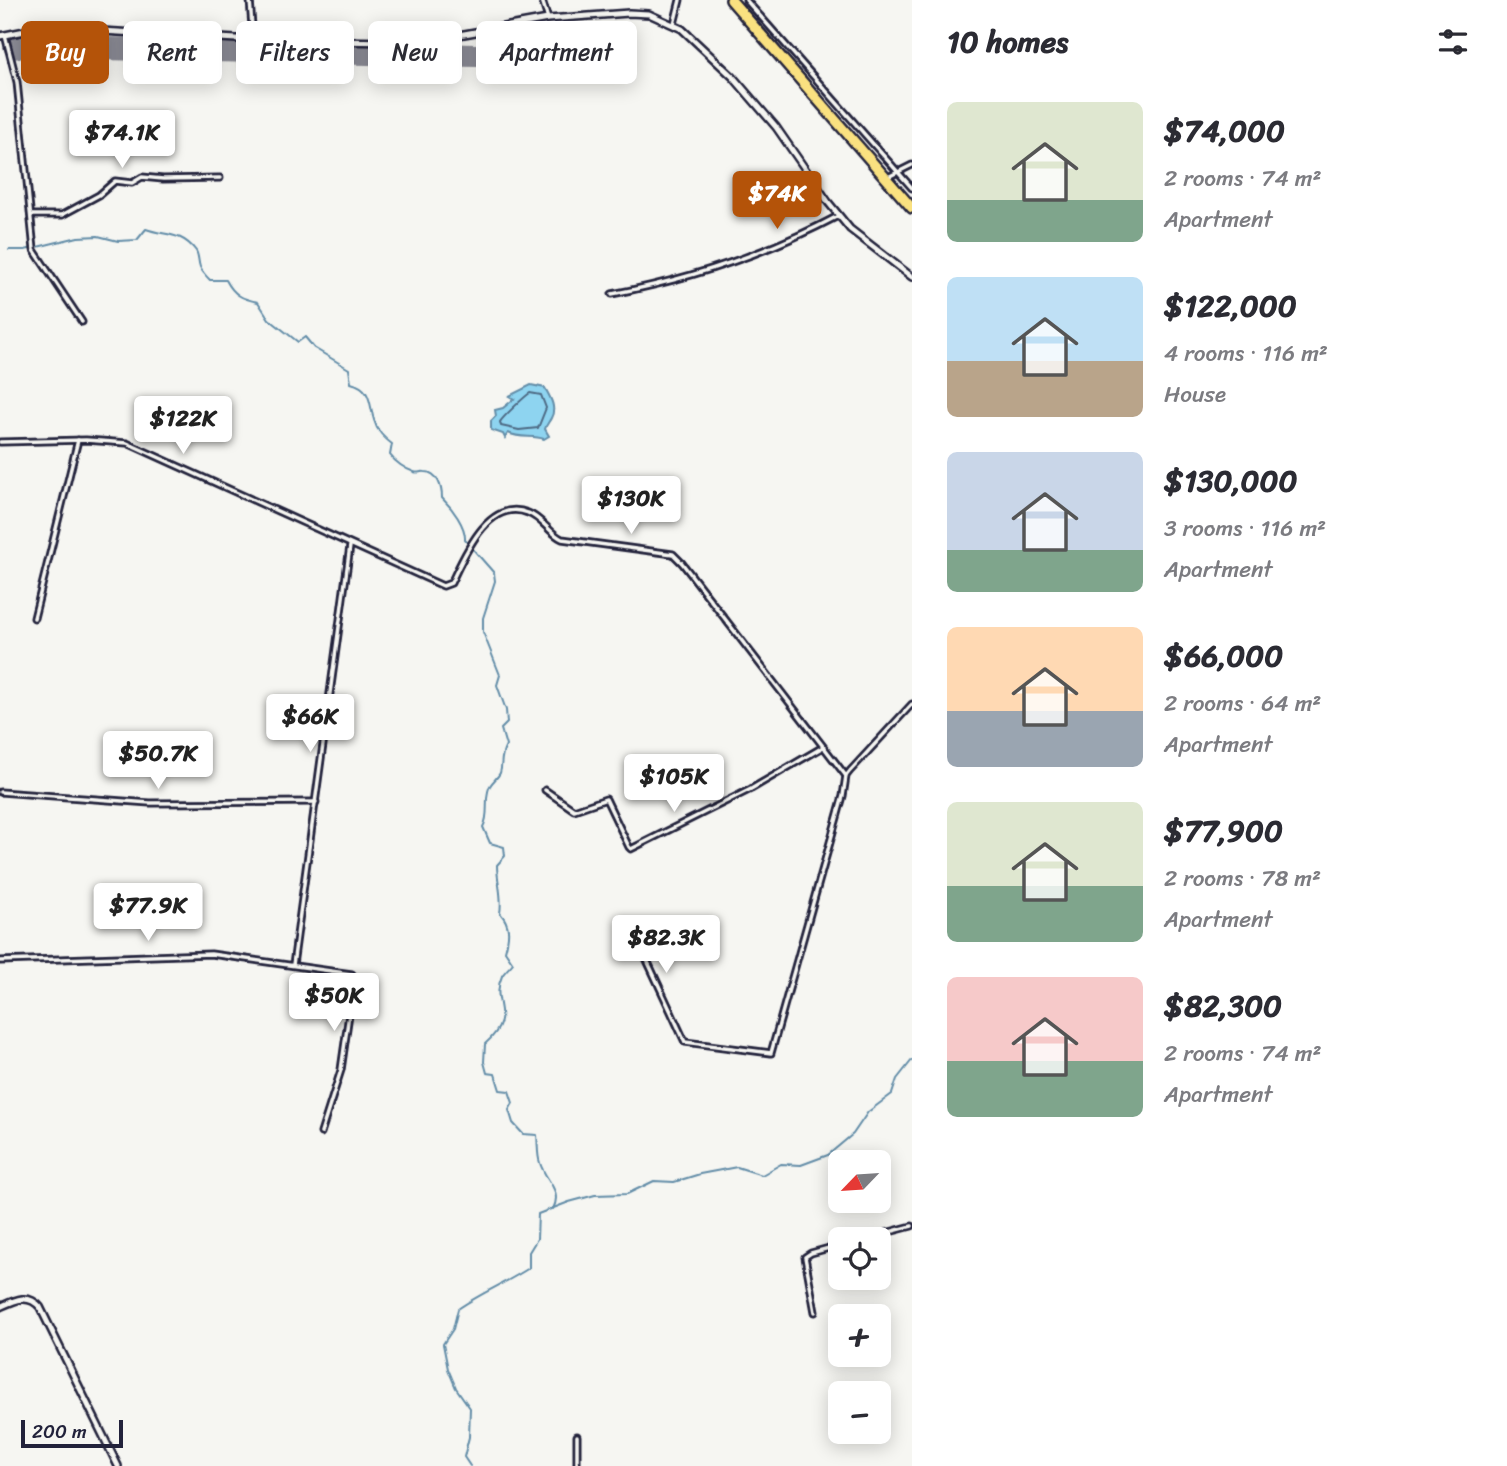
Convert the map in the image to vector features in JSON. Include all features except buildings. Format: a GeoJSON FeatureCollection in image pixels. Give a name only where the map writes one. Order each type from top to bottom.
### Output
{"type":"FeatureCollection","features":[{"type":"Feature","properties":{"kind":"highway"},"geometry":{"type":"LineString","coordinates":[[731,0],[912,208]]}},
{"type":"Feature","properties":{"kind":"street"},"geometry":{"type":"LineString","coordinates":[[250,0],[252,21]]}},
{"type":"Feature","properties":{"kind":"street"},"geometry":{"type":"LineString","coordinates":[[542,0],[548,19]]}},
{"type":"Feature","properties":{"kind":"street"},"geometry":{"type":"LineString","coordinates":[[674,24],[680,0]]}},
{"type":"Feature","properties":{"kind":"street"},"geometry":{"type":"LineString","coordinates":[[746,0],[912,188]]}},
{"type":"Feature","properties":{"kind":"street"},"geometry":{"type":"LineString","coordinates":[[354,41],[425,41],[548,19],[629,13],[649,14],[674,24],[712,55],[749,93],[838,216],[860,239],[912,277]]}},
{"type":"Feature","properties":{"kind":"street"},"geometry":{"type":"LineString","coordinates":[[82,322],[34,250],[17,82],[3,35],[30,30],[68,29],[236,39]]}},
{"type":"Feature","properties":{"kind":"street"},"geometry":{"type":"LineString","coordinates":[[886,178],[912,165]]}},
{"type":"Feature","properties":{"kind":"street"},"geometry":{"type":"LineString","coordinates":[[31,215],[62,215],[99,195],[115,181],[132,183],[142,177],[220,178]]}},
{"type":"Feature","properties":{"kind":"street"},"geometry":{"type":"LineString","coordinates":[[612,294],[741,258],[838,216]]}},
{"type":"Feature","properties":{"kind":"street"},"geometry":{"type":"LineString","coordinates":[[34,618],[78,440]]}},
{"type":"Feature","properties":{"kind":"street"},"geometry":{"type":"LineString","coordinates":[[0,442],[114,440],[127,443],[439,586],[448,586],[480,529],[501,514],[520,510],[541,520],[562,539],[673,554],[846,776]]}},
{"type":"Feature","properties":{"kind":"street"},"geometry":{"type":"LineString","coordinates":[[293,965],[350,546]]}},
{"type":"Feature","properties":{"kind":"street"},"geometry":{"type":"LineString","coordinates":[[646,958],[685,1042],[770,1055],[843,796],[846,776],[912,704]]}},
{"type":"Feature","properties":{"kind":"street"},"geometry":{"type":"LineString","coordinates":[[545,790],[574,810],[606,799],[629,848],[633,849],[751,789],[823,747]]}},
{"type":"Feature","properties":{"kind":"street"},"geometry":{"type":"LineString","coordinates":[[0,792],[150,803],[316,802]]}},
{"type":"Feature","properties":{"kind":"street"},"geometry":{"type":"LineString","coordinates":[[0,961],[211,954],[350,973],[354,979],[341,1070],[321,1133]]}},
{"type":"Feature","properties":{"kind":"street"},"geometry":{"type":"LineString","coordinates":[[891,1232],[912,1226]]}},
{"type":"Feature","properties":{"kind":"street"},"geometry":{"type":"LineString","coordinates":[[815,1312],[805,1257],[828,1248]]}},
{"type":"Feature","properties":{"kind":"street"},"geometry":{"type":"LineString","coordinates":[[0,1307],[27,1299],[33,1300],[40,1307],[118,1466]]}},
{"type":"Feature","properties":{"kind":"street"},"geometry":{"type":"LineString","coordinates":[[577,1436],[577,1466]]}},
{"type":"Feature","properties":{"kind":"water"},"geometry":{"type":"Polygon","coordinates":[[[531,385],[545,388],[552,403],[553,414],[545,429],[549,436],[544,439],[508,433],[505,438],[503,434],[491,430],[491,421],[496,416],[495,410],[503,408],[514,399],[509,396],[531,385]]]}},
{"type":"Feature","properties":{"kind":"waterway"},"geometry":{"type":"LineString","coordinates":[[9,250],[25,250],[78,237],[137,240],[146,229],[185,240],[196,251],[201,269],[210,280],[226,280],[239,296],[258,302],[269,319],[298,342],[305,337],[314,348],[349,369],[351,383],[358,385],[366,393],[377,427],[392,444],[390,455],[407,469],[416,473],[429,473],[436,478],[442,498],[461,523],[465,540],[494,573],[495,581],[483,618],[483,632],[500,675],[497,685],[506,710],[507,723],[501,729],[506,746],[501,770],[489,788],[483,827],[490,843],[504,847],[505,856],[497,865],[500,913],[508,931],[505,951],[513,963],[503,974],[499,986],[500,1025],[485,1044],[484,1062],[487,1073],[495,1074],[500,1090],[509,1091],[513,1103],[509,1110],[513,1123],[523,1134],[537,1135],[540,1163],[555,1191],[556,1203],[553,1209]]}},
{"type":"Feature","properties":{"kind":"waterway"},"geometry":{"type":"LineString","coordinates":[[470,1466],[464,1457],[469,1437],[470,1408],[456,1388],[448,1369],[443,1344],[453,1329],[458,1309],[529,1268],[529,1252],[537,1239],[538,1214],[595,1195],[627,1194],[654,1181],[674,1182],[737,1167],[762,1175],[781,1164],[801,1165],[828,1155],[853,1134],[868,1112],[892,1094],[897,1079],[912,1060]]}},
{"type":"Feature","properties":{"kind":"runway"},"geometry":{"type":"LineString","coordinates":[[15,47],[476,55]]}}]}
